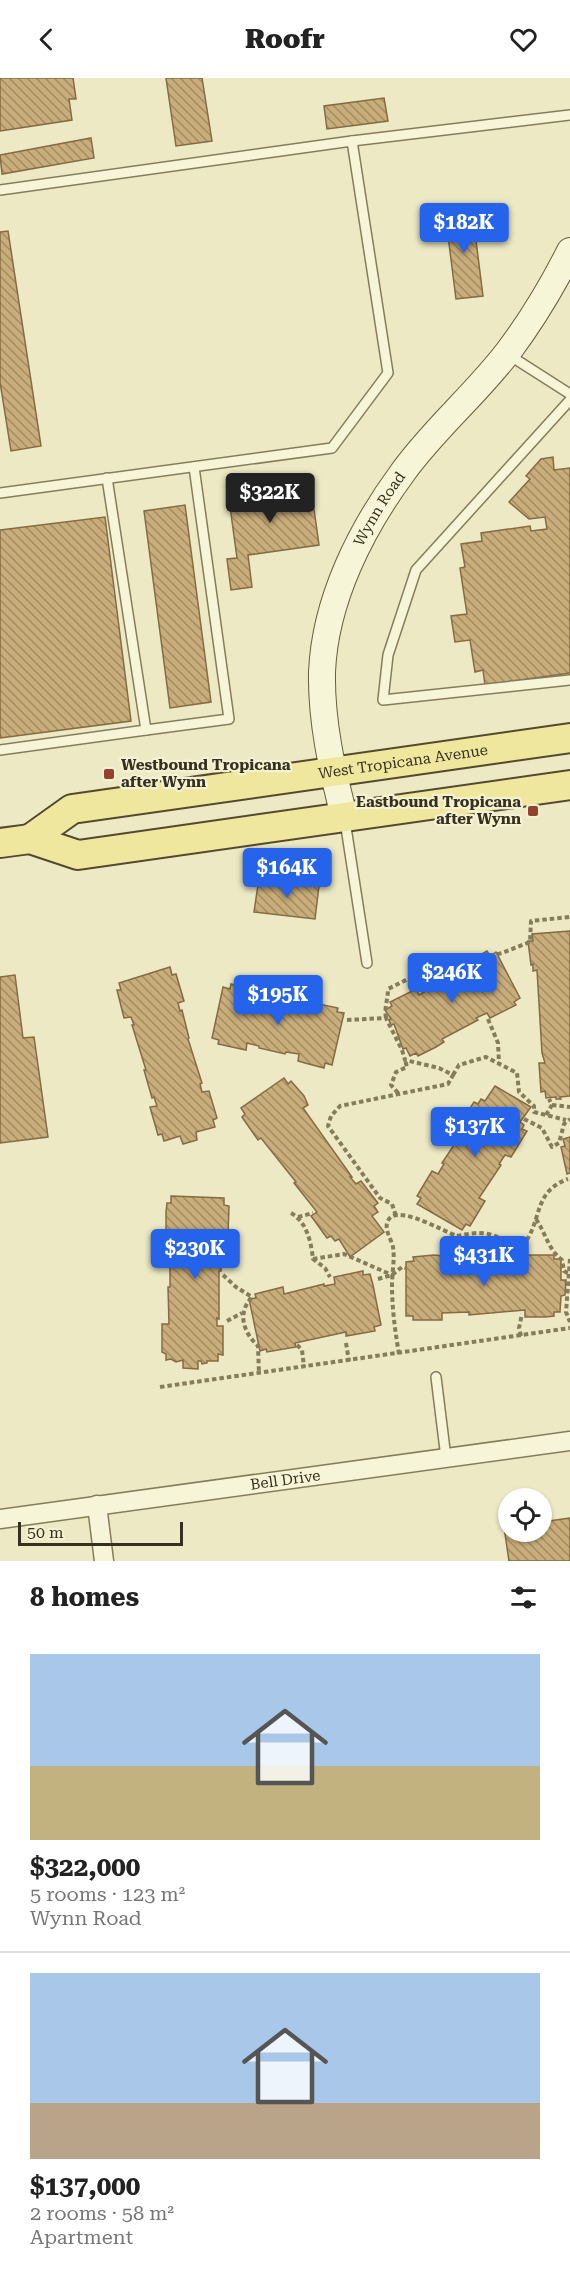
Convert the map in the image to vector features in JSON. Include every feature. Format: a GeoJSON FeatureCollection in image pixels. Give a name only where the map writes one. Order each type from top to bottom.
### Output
{"type":"FeatureCollection","features":[{"type":"Feature","properties":{"kind":"main road","name":"West Tropicana Avenue"},"geometry":{"type":"LineString","coordinates":[[30,839],[72,809],[570,738]]}},
{"type":"Feature","properties":{"kind":"main road","name":"West Tropicana Avenue"},"geometry":{"type":"LineString","coordinates":[[0,843],[30,839],[78,855],[570,785]]}},
{"type":"Feature","properties":{"kind":"street","name":"Wynn Road"},"geometry":{"type":"LineString","coordinates":[[344,816],[333,772],[324,712],[322,672],[327,632],[339,591],[363,533],[403,471],[507,353],[546,298],[570,251]]}},
{"type":"Feature","properties":{"kind":"street","name":"Bell Drive"},"geometry":{"type":"LineString","coordinates":[[0,1519],[570,1441]]}},
{"type":"Feature","properties":{"kind":"street"},"geometry":{"type":"LineString","coordinates":[[97,1505],[104,1561]]}},
{"type":"Feature","properties":{"kind":"lane"},"geometry":{"type":"LineString","coordinates":[[0,190],[352,141],[570,115]]}},
{"type":"Feature","properties":{"kind":"lane"},"geometry":{"type":"LineString","coordinates":[[0,493],[332,448],[388,373],[352,141]]}},
{"type":"Feature","properties":{"kind":"lane"},"geometry":{"type":"LineString","coordinates":[[507,353],[570,394]]}},
{"type":"Feature","properties":{"kind":"lane"},"geometry":{"type":"LineString","coordinates":[[570,400],[416,570],[388,655],[383,700],[570,680]]}},
{"type":"Feature","properties":{"kind":"lane"},"geometry":{"type":"LineString","coordinates":[[0,750],[229,719],[194,466]]}},
{"type":"Feature","properties":{"kind":"lane"},"geometry":{"type":"LineString","coordinates":[[107,478],[146,730]]}},
{"type":"Feature","properties":{"kind":"lane"},"geometry":{"type":"LineString","coordinates":[[344,816],[367,963]]}},
{"type":"Feature","properties":{"kind":"lane"},"geometry":{"type":"LineString","coordinates":[[436,1377],[446,1458]]}},
{"type":"Feature","properties":{"kind":"path"},"geometry":{"type":"LineString","coordinates":[[398,1093],[391,1085],[396,1072],[407,1067],[402,1050],[386,1018],[384,1008],[388,999],[388,989],[452,957],[459,964],[502,953],[530,942],[531,921],[570,917]]}},
{"type":"Feature","properties":{"kind":"path"},"geometry":{"type":"LineString","coordinates":[[347,1020],[386,1018]]}},
{"type":"Feature","properties":{"kind":"path"},"geometry":{"type":"LineString","coordinates":[[488,1018],[498,1043],[499,1064]]}},
{"type":"Feature","properties":{"kind":"path"},"geometry":{"type":"LineString","coordinates":[[396,1216],[392,1203],[380,1198],[328,1126],[331,1116],[340,1106],[398,1093],[434,1089],[448,1084],[459,1065],[486,1057],[517,1074],[519,1092],[534,1106],[534,1112],[568,1120],[559,1143],[552,1147],[542,1128],[524,1119]]}},
{"type":"Feature","properties":{"kind":"path"},"geometry":{"type":"LineString","coordinates":[[405,1060],[439,1068],[453,1075]]}},
{"type":"Feature","properties":{"kind":"path"},"geometry":{"type":"LineString","coordinates":[[549,1099],[552,1105]]}},
{"type":"Feature","properties":{"kind":"path"},"geometry":{"type":"LineString","coordinates":[[546,1116],[552,1105]]}},
{"type":"Feature","properties":{"kind":"path"},"geometry":{"type":"LineString","coordinates":[[552,1105],[570,1107]]}},
{"type":"Feature","properties":{"kind":"path"},"geometry":{"type":"LineString","coordinates":[[399,1354],[392,1275],[393,1248],[388,1235],[387,1223],[392,1217],[401,1214],[416,1218],[457,1236],[492,1235],[502,1243],[513,1246],[523,1245],[529,1238],[540,1202],[550,1187],[568,1179]]}},
{"type":"Feature","properties":{"kind":"path"},"geometry":{"type":"LineString","coordinates":[[291,1213],[298,1217],[311,1243],[313,1258],[325,1268],[330,1277]]}},
{"type":"Feature","properties":{"kind":"path"},"geometry":{"type":"LineString","coordinates":[[298,1217],[313,1213]]}},
{"type":"Feature","properties":{"kind":"path"},"geometry":{"type":"LineString","coordinates":[[536,1219],[546,1234],[547,1244],[562,1260],[564,1271],[568,1274]]}},
{"type":"Feature","properties":{"kind":"path"},"geometry":{"type":"LineString","coordinates":[[448,1253],[458,1243],[457,1236]]}},
{"type":"Feature","properties":{"kind":"path"},"geometry":{"type":"LineString","coordinates":[[313,1258],[344,1254],[392,1275]]}},
{"type":"Feature","properties":{"kind":"path"},"geometry":{"type":"LineString","coordinates":[[570,1259],[566,1312],[570,1322]]}},
{"type":"Feature","properties":{"kind":"path"},"geometry":{"type":"LineString","coordinates":[[378,1279],[406,1268]]}},
{"type":"Feature","properties":{"kind":"path"},"geometry":{"type":"LineString","coordinates":[[223,1275],[252,1297],[243,1313],[227,1321]]}},
{"type":"Feature","properties":{"kind":"path"},"geometry":{"type":"LineString","coordinates":[[243,1313],[249,1338],[258,1346],[259,1374]]}},
{"type":"Feature","properties":{"kind":"path"},"geometry":{"type":"LineString","coordinates":[[521,1336],[519,1328],[522,1314]]}},
{"type":"Feature","properties":{"kind":"path"},"geometry":{"type":"LineString","coordinates":[[160,1387],[570,1328]]}},
{"type":"Feature","properties":{"kind":"path"},"geometry":{"type":"LineString","coordinates":[[346,1343],[349,1361]]}},
{"type":"Feature","properties":{"kind":"path"},"geometry":{"type":"LineString","coordinates":[[297,1345],[302,1350],[304,1368]]}},
{"type":"Feature","properties":{"kind":"building"},"geometry":{"type":"Polygon","coordinates":[[[0,78],[73,78],[76,99],[69,99],[72,120],[0,131],[0,78]]]}},
{"type":"Feature","properties":{"kind":"building"},"geometry":{"type":"Polygon","coordinates":[[[166,78],[202,78],[212,141],[176,146],[166,78]]]}},
{"type":"Feature","properties":{"kind":"building"},"geometry":{"type":"Polygon","coordinates":[[[384,98],[388,121],[327,129],[324,106],[384,98]]]}},
{"type":"Feature","properties":{"kind":"building"},"geometry":{"type":"Polygon","coordinates":[[[91,138],[94,158],[2,174],[0,155],[91,138]]]}},
{"type":"Feature","properties":{"kind":"building"},"geometry":{"type":"Polygon","coordinates":[[[472,209],[483,296],[456,299],[445,212],[472,209]]]}},
{"type":"Feature","properties":{"kind":"building"},"geometry":{"type":"Polygon","coordinates":[[[8,231],[41,446],[11,451],[0,382],[0,232],[8,231]]]}},
{"type":"Feature","properties":{"kind":"building"},"geometry":{"type":"Polygon","coordinates":[[[553,457],[554,470],[570,468],[570,673],[485,685],[483,670],[475,672],[470,640],[455,642],[451,616],[467,614],[460,568],[465,567],[461,544],[482,541],[481,533],[530,526],[531,531],[547,529],[545,517],[529,519],[509,502],[530,479],[526,476],[541,459],[553,457]]]}},
{"type":"Feature","properties":{"kind":"building"},"geometry":{"type":"Polygon","coordinates":[[[310,480],[319,545],[248,555],[252,587],[231,590],[227,559],[237,558],[228,492],[310,480]]]}},
{"type":"Feature","properties":{"kind":"building"},"geometry":{"type":"Polygon","coordinates":[[[185,505],[211,702],[170,708],[144,511],[185,505]]]}},
{"type":"Feature","properties":{"kind":"building"},"geometry":{"type":"Polygon","coordinates":[[[105,517],[131,721],[0,738],[0,530],[105,517]]]}},
{"type":"Feature","properties":{"kind":"building"},"geometry":{"type":"Polygon","coordinates":[[[259,878],[319,886],[315,919],[254,912],[259,878]]]}},
{"type":"Feature","properties":{"kind":"building"},"geometry":{"type":"Polygon","coordinates":[[[570,931],[570,1096],[560,1097],[561,1099],[546,1098],[545,1091],[541,1092],[539,1063],[545,1063],[542,1053],[537,970],[533,971],[533,964],[531,965],[528,941],[533,941],[532,934],[570,931]]]}},
{"type":"Feature","properties":{"kind":"building"},"geometry":{"type":"Polygon","coordinates":[[[487,951],[490,956],[496,952],[520,998],[514,1002],[516,1005],[490,1018],[487,1013],[476,1018],[478,1020],[442,1039],[444,1042],[436,1047],[418,1056],[416,1053],[410,1056],[406,1048],[403,1049],[394,1024],[391,1025],[389,1020],[391,1019],[385,1010],[392,1006],[390,1002],[416,989],[419,995],[465,971],[462,965],[487,951]]]}},
{"type":"Feature","properties":{"kind":"building"},"geometry":{"type":"Polygon","coordinates":[[[170,967],[172,975],[176,974],[184,1001],[178,1003],[180,1011],[182,1010],[188,1039],[202,1083],[200,1084],[202,1092],[209,1091],[217,1118],[213,1120],[215,1127],[196,1132],[197,1140],[183,1144],[180,1136],[164,1141],[162,1134],[158,1135],[150,1107],[157,1106],[154,1097],[152,1098],[144,1070],[146,1070],[132,1025],[134,1025],[131,1017],[124,1018],[117,990],[121,990],[119,983],[170,967]]]}},
{"type":"Feature","properties":{"kind":"building"},"geometry":{"type":"Polygon","coordinates":[[[15,975],[23,1038],[34,1037],[48,1137],[0,1143],[0,977],[15,975]]]}},
{"type":"Feature","properties":{"kind":"building"},"geometry":{"type":"Polygon","coordinates":[[[231,984],[259,990],[258,997],[308,1008],[310,1002],[338,1008],[337,1012],[344,1013],[332,1065],[325,1063],[324,1068],[298,1061],[299,1054],[286,1052],[285,1054],[247,1043],[246,1050],[218,1044],[219,1040],[212,1038],[223,987],[230,989],[231,984]]]}},
{"type":"Feature","properties":{"kind":"building"},"geometry":{"type":"Polygon","coordinates":[[[284,1078],[288,1084],[291,1081],[304,1096],[308,1105],[303,1108],[352,1177],[350,1177],[356,1184],[361,1181],[378,1203],[374,1206],[378,1212],[372,1216],[384,1232],[350,1257],[339,1239],[335,1241],[331,1236],[327,1238],[311,1216],[317,1212],[294,1183],[296,1182],[261,1138],[258,1140],[242,1117],[245,1114],[241,1108],[284,1078]]]}},
{"type":"Feature","properties":{"kind":"building"},"geometry":{"type":"Polygon","coordinates":[[[495,1086],[531,1107],[520,1122],[524,1125],[522,1129],[527,1131],[511,1157],[505,1155],[499,1164],[501,1165],[479,1198],[485,1201],[470,1226],[466,1224],[462,1230],[417,1204],[421,1198],[417,1196],[432,1171],[438,1174],[444,1164],[442,1163],[464,1130],[458,1127],[474,1102],[478,1104],[481,1099],[485,1101],[495,1086]]]}},
{"type":"Feature","properties":{"kind":"building"},"geometry":{"type":"Polygon","coordinates":[[[570,1137],[570,1173],[567,1174],[561,1147],[565,1146],[563,1139],[570,1137]]]}},
{"type":"Feature","properties":{"kind":"building"},"geometry":{"type":"Polygon","coordinates":[[[171,1196],[224,1198],[224,1205],[229,1206],[228,1234],[219,1234],[219,1242],[222,1243],[217,1326],[223,1326],[223,1355],[218,1354],[218,1361],[207,1361],[202,1364],[198,1361],[198,1369],[183,1368],[183,1360],[176,1362],[171,1359],[166,1360],[166,1354],[162,1352],[162,1324],[169,1324],[168,1287],[170,1287],[172,1232],[166,1231],[166,1212],[167,1203],[171,1203],[171,1196]]]}},
{"type":"Feature","properties":{"kind":"building"},"geometry":{"type":"Polygon","coordinates":[[[525,1255],[554,1255],[554,1259],[561,1259],[561,1280],[566,1280],[565,1295],[561,1296],[560,1312],[554,1312],[554,1316],[545,1317],[525,1317],[525,1310],[469,1315],[469,1312],[442,1313],[442,1320],[413,1320],[413,1316],[406,1316],[406,1262],[414,1261],[413,1257],[443,1256],[442,1263],[469,1263],[469,1261],[525,1262],[525,1255]]]}},
{"type":"Feature","properties":{"kind":"building"},"geometry":{"type":"Polygon","coordinates":[[[363,1271],[363,1275],[370,1274],[381,1325],[374,1327],[375,1331],[346,1336],[346,1332],[295,1343],[296,1347],[260,1351],[249,1299],[256,1298],[255,1294],[283,1287],[284,1294],[324,1284],[324,1286],[335,1284],[334,1277],[363,1271]]]}},
{"type":"Feature","properties":{"kind":"building"},"geometry":{"type":"Polygon","coordinates":[[[570,1518],[570,1561],[509,1561],[506,1542],[552,1542],[552,1521],[570,1518]]]}},
{"type":"Feature","properties":{"kind":"place","name":"Westbound Tropicana after Wynn"},"geometry":{"type":"Point","coordinates":[109,774]}},
{"type":"Feature","properties":{"kind":"place","name":"Eastbound Tropicana after Wynn"},"geometry":{"type":"Point","coordinates":[533,811]}}]}
